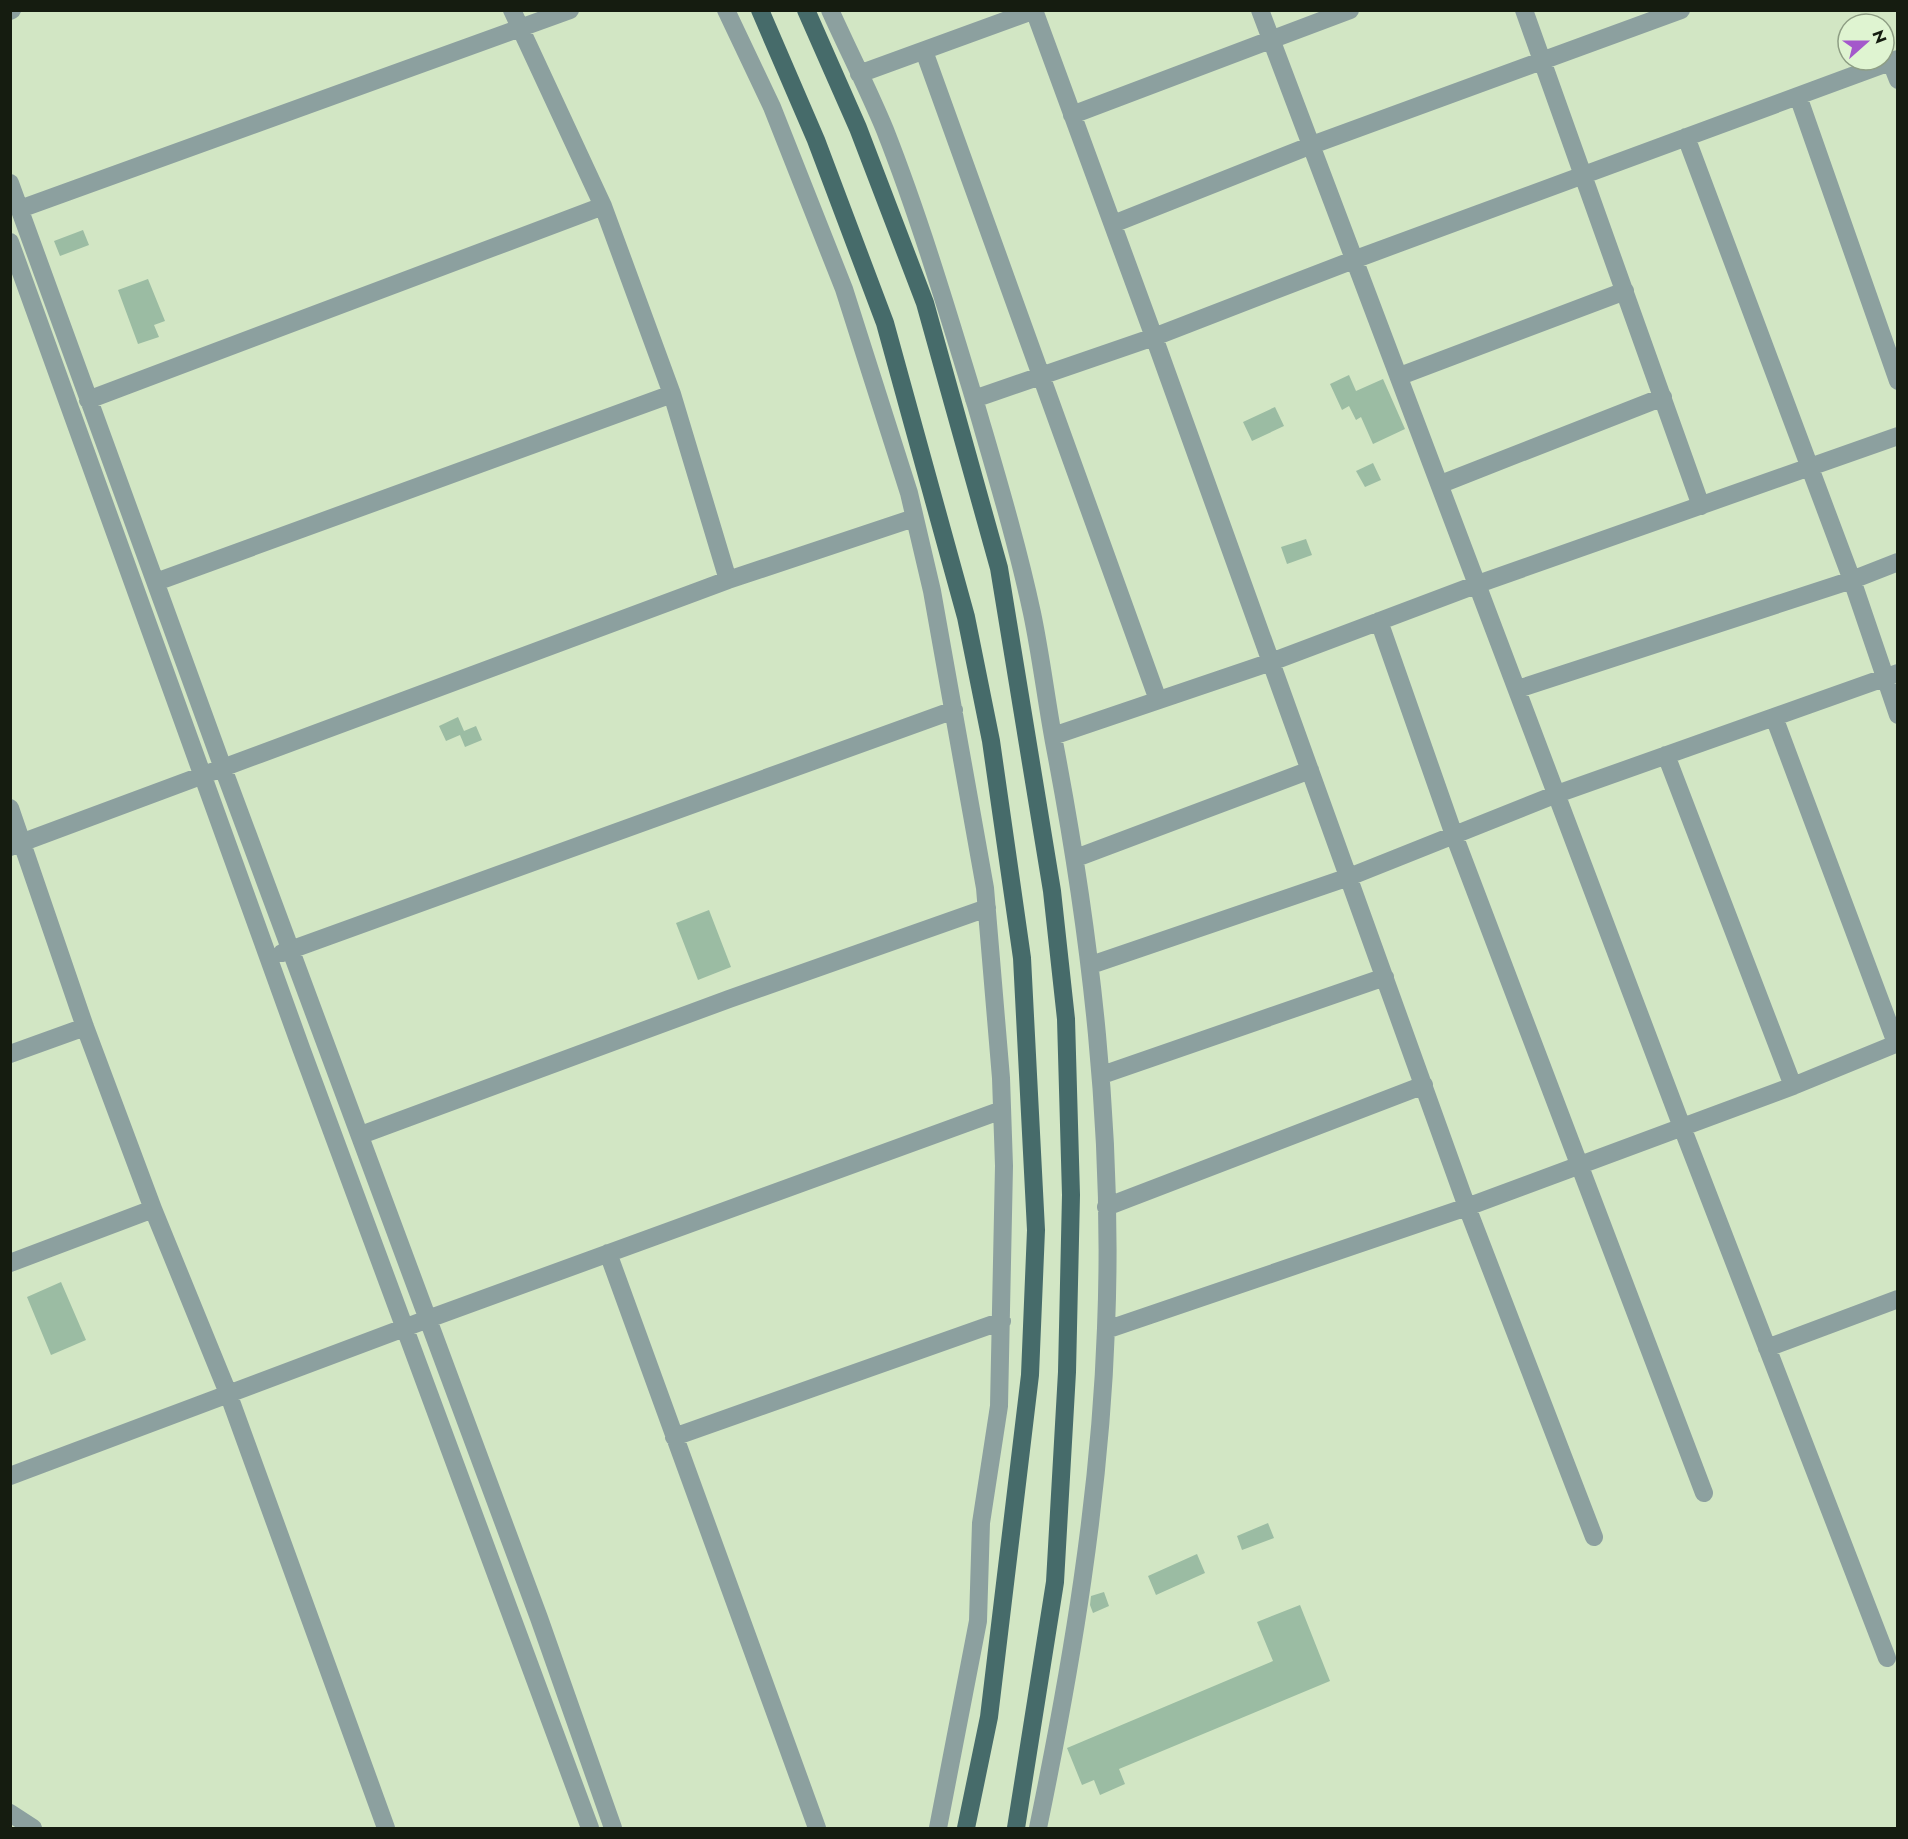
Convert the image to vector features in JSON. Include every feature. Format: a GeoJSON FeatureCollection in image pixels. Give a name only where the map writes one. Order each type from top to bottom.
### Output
{"type":"FeatureCollection","features":[{"type":"Feature","properties":{"kind":"main road"},"geometry":{"type":"LineString","coordinates":[[759,10],[816,140],[885,324],[966,617],[991,741],[1022,958],[1036,1230],[1030,1375],[989,1717],[966,1828]]}},
{"type":"Feature","properties":{"kind":"main road"},"geometry":{"type":"LineString","coordinates":[[806,10],[858,128],[928,314],[999,568],[1052,891],[1066,1019],[1071,1195],[1067,1372],[1055,1582],[1016,1828]]}},
{"type":"Feature","properties":{"kind":"street"},"geometry":{"type":"LineString","coordinates":[[512,10],[603,206],[672,394],[728,580]]}},
{"type":"Feature","properties":{"kind":"street"},"geometry":{"type":"LineString","coordinates":[[20,209],[570,10]]}},
{"type":"Feature","properties":{"kind":"street"},"geometry":{"type":"LineString","coordinates":[[726,10],[772,107],[844,289],[884,409],[932,591],[987,908],[1002,1110],[1002,1321],[999,1406],[981,1523],[978,1621],[938,1828]]}},
{"type":"Feature","properties":{"kind":"street"},"geometry":{"type":"LineString","coordinates":[[830,10],[884,129],[936,276],[1006,505],[1032,613],[1076,858],[1090,965],[1102,1075],[1107,1330],[1094,1502],[1077,1630],[1038,1828]]}},
{"type":"Feature","properties":{"kind":"street"},"geometry":{"type":"LineString","coordinates":[[1260,10],[1356,259],[1682,1127],[1887,1658]]}},
{"type":"Feature","properties":{"kind":"street"},"geometry":{"type":"LineString","coordinates":[[1072,116],[1350,10]]}},
{"type":"Feature","properties":{"kind":"street"},"geometry":{"type":"LineString","coordinates":[[1524,10],[1585,174],[1701,506]]}},
{"type":"Feature","properties":{"kind":"street"},"geometry":{"type":"LineString","coordinates":[[1113,224],[1312,145],[1681,10]]}},
{"type":"Feature","properties":{"kind":"street"},"geometry":{"type":"LineString","coordinates":[[860,74],[1034,11],[1154,337],[1467,1207],[1593,1537]]}},
{"type":"Feature","properties":{"kind":"street"},"geometry":{"type":"LineString","coordinates":[[924,51],[1158,700]]}},
{"type":"Feature","properties":{"kind":"street"},"geometry":{"type":"LineString","coordinates":[[974,399],[1154,337],[1356,259],[1864,72]]}},
{"type":"Feature","properties":{"kind":"street"},"geometry":{"type":"LineString","coordinates":[[1798,96],[1898,381]]}},
{"type":"Feature","properties":{"kind":"street"},"geometry":{"type":"LineString","coordinates":[[1686,137],[1809,468],[1891,676],[1898,715]]}},
{"type":"Feature","properties":{"kind":"street"},"geometry":{"type":"LineString","coordinates":[[10,183],[223,768],[539,1618],[613,1828]]}},
{"type":"Feature","properties":{"kind":"street"},"geometry":{"type":"LineString","coordinates":[[88,400],[603,206]]}},
{"type":"Feature","properties":{"kind":"street"},"geometry":{"type":"LineString","coordinates":[[10,242],[205,775],[269,959],[590,1828]]}},
{"type":"Feature","properties":{"kind":"street"},"geometry":{"type":"LineString","coordinates":[[1400,376],[1625,291]]}},
{"type":"Feature","properties":{"kind":"street"},"geometry":{"type":"LineString","coordinates":[[156,582],[672,394]]}},
{"type":"Feature","properties":{"kind":"street"},"geometry":{"type":"LineString","coordinates":[[1441,484],[1663,397]]}},
{"type":"Feature","properties":{"kind":"street"},"geometry":{"type":"LineString","coordinates":[[1053,736],[1271,662],[1478,584],[1898,436]]}},
{"type":"Feature","properties":{"kind":"street"},"geometry":{"type":"LineString","coordinates":[[17,844],[728,580],[914,518]]}},
{"type":"Feature","properties":{"kind":"street"},"geometry":{"type":"LineString","coordinates":[[1518,689],[1852,580],[1898,562]]}},
{"type":"Feature","properties":{"kind":"street"},"geometry":{"type":"LineString","coordinates":[[1379,621],[1454,835],[1704,1493]]}},
{"type":"Feature","properties":{"kind":"street"},"geometry":{"type":"LineString","coordinates":[[1090,965],[1349,877],[1557,794],[1891,676]]}},
{"type":"Feature","properties":{"kind":"street"},"geometry":{"type":"LineString","coordinates":[[269,959],[954,710]]}},
{"type":"Feature","properties":{"kind":"street"},"geometry":{"type":"LineString","coordinates":[[1107,1330],[1467,1207],[1792,1086],[1897,1043],[1774,717]]}},
{"type":"Feature","properties":{"kind":"street"},"geometry":{"type":"LineString","coordinates":[[1666,755],[1792,1086]]}},
{"type":"Feature","properties":{"kind":"street"},"geometry":{"type":"LineString","coordinates":[[1076,858],[1310,770]]}},
{"type":"Feature","properties":{"kind":"street"},"geometry":{"type":"LineString","coordinates":[[10,808],[17,844],[153,1209],[228,1394],[386,1828]]}},
{"type":"Feature","properties":{"kind":"street"},"geometry":{"type":"LineString","coordinates":[[361,1136],[729,999],[987,908]]}},
{"type":"Feature","properties":{"kind":"street"},"geometry":{"type":"LineString","coordinates":[[1102,1075],[1385,977]]}},
{"type":"Feature","properties":{"kind":"street"},"geometry":{"type":"LineString","coordinates":[[10,1054],[85,1027]]}},
{"type":"Feature","properties":{"kind":"street"},"geometry":{"type":"LineString","coordinates":[[1106,1207],[1424,1085]]}},
{"type":"Feature","properties":{"kind":"street"},"geometry":{"type":"LineString","coordinates":[[10,1476],[428,1318],[1002,1110]]}},
{"type":"Feature","properties":{"kind":"street"},"geometry":{"type":"LineString","coordinates":[[10,1263],[153,1209]]}},
{"type":"Feature","properties":{"kind":"street"},"geometry":{"type":"LineString","coordinates":[[608,1253],[817,1828]]}},
{"type":"Feature","properties":{"kind":"street"},"geometry":{"type":"LineString","coordinates":[[1767,1348],[1898,1299]]}},
{"type":"Feature","properties":{"kind":"street"},"geometry":{"type":"LineString","coordinates":[[674,1437],[1002,1321]]}},
{"type":"Feature","properties":{"kind":"street"},"geometry":{"type":"LineString","coordinates":[[10,1813],[33,1828]]}},
{"type":"Feature","properties":{"kind":"building"},"geometry":{"type":"Polygon","coordinates":[[[83,230],[89,245],[60,256],[54,241],[83,230]]]}},
{"type":"Feature","properties":{"kind":"building"},"geometry":{"type":"Polygon","coordinates":[[[148,279],[165,321],[154,325],[159,337],[138,344],[118,290],[148,279]]]}},
{"type":"Feature","properties":{"kind":"building"},"geometry":{"type":"Polygon","coordinates":[[[1349,375],[1356,391],[1383,379],[1405,429],[1373,444],[1361,417],[1356,420],[1349,406],[1342,410],[1330,384],[1349,375]]]}},
{"type":"Feature","properties":{"kind":"building"},"geometry":{"type":"Polygon","coordinates":[[[1275,407],[1284,426],[1252,441],[1243,422],[1275,407]]]}},
{"type":"Feature","properties":{"kind":"building"},"geometry":{"type":"Polygon","coordinates":[[[1373,463],[1381,480],[1365,487],[1356,471],[1373,463]]]}},
{"type":"Feature","properties":{"kind":"building"},"geometry":{"type":"Polygon","coordinates":[[[1306,539],[1312,555],[1287,564],[1281,547],[1306,539]]]}},
{"type":"Feature","properties":{"kind":"building"},"geometry":{"type":"Polygon","coordinates":[[[458,717],[464,731],[476,726],[482,740],[465,747],[460,735],[446,741],[439,726],[458,717]]]}},
{"type":"Feature","properties":{"kind":"building"},"geometry":{"type":"Polygon","coordinates":[[[709,910],[731,967],[698,980],[676,923],[709,910]]]}},
{"type":"Feature","properties":{"kind":"building"},"geometry":{"type":"Polygon","coordinates":[[[61,1282],[86,1340],[51,1355],[27,1297],[61,1282]]]}},
{"type":"Feature","properties":{"kind":"building"},"geometry":{"type":"Polygon","coordinates":[[[1268,1523],[1274,1538],[1242,1550],[1237,1536],[1268,1523]]]}},
{"type":"Feature","properties":{"kind":"building"},"geometry":{"type":"Polygon","coordinates":[[[1197,1554],[1205,1573],[1156,1595],[1148,1576],[1197,1554]]]}},
{"type":"Feature","properties":{"kind":"building"},"geometry":{"type":"Polygon","coordinates":[[[1104,1592],[1109,1606],[1093,1613],[1090,1605],[1091,1596],[1104,1592]]]}},
{"type":"Feature","properties":{"kind":"building"},"geometry":{"type":"Polygon","coordinates":[[[1300,1605],[1330,1681],[1119,1769],[1125,1784],[1100,1795],[1094,1780],[1082,1785],[1067,1748],[1273,1661],[1257,1622],[1300,1605]]]}}]}
